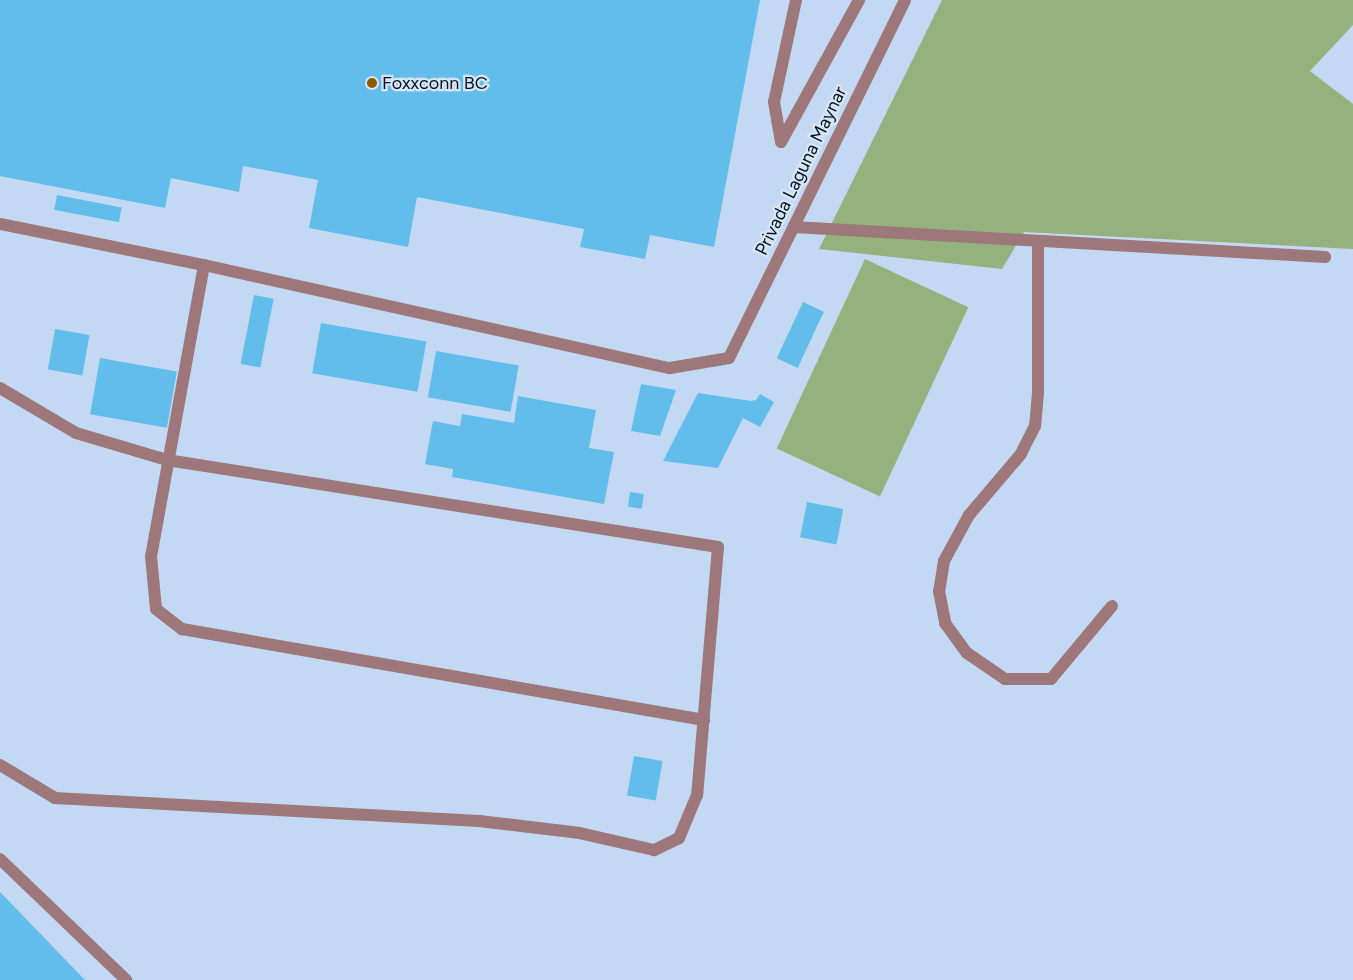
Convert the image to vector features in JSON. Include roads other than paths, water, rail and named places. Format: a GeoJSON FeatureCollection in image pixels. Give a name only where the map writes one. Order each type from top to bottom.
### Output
{"type":"FeatureCollection","features":[{"type":"Feature","properties":{"kind":"lane"},"geometry":{"type":"LineString","coordinates":[[796,0],[774,102],[781,142],[859,0]]}},
{"type":"Feature","properties":{"kind":"lane","name":"Privada Laguna Maynar"},"geometry":{"type":"LineString","coordinates":[[204,265],[670,368],[729,358],[905,0]]}},
{"type":"Feature","properties":{"kind":"lane"},"geometry":{"type":"LineString","coordinates":[[0,224],[204,265],[151,556],[156,609],[182,629],[704,720]]}},
{"type":"Feature","properties":{"kind":"lane"},"geometry":{"type":"LineString","coordinates":[[794,227],[1038,243],[1326,257]]}},
{"type":"Feature","properties":{"kind":"lane"},"geometry":{"type":"LineString","coordinates":[[1038,243],[1038,393],[1035,426],[1021,454],[970,515],[944,561],[939,591],[945,622],[967,653],[1005,679],[1051,679],[1112,606]]}},
{"type":"Feature","properties":{"kind":"lane"},"geometry":{"type":"LineString","coordinates":[[0,388],[76,434],[167,460],[718,547],[697,795],[678,838],[654,850],[580,833],[479,821],[55,798],[0,765]]}},
{"type":"Feature","properties":{"kind":"lane"},"geometry":{"type":"LineString","coordinates":[[0,859],[126,980]]}},
{"type":"Feature","properties":{"kind":"place","name":"Foxxconn BC"},"geometry":{"type":"Point","coordinates":[372,83]}}]}
